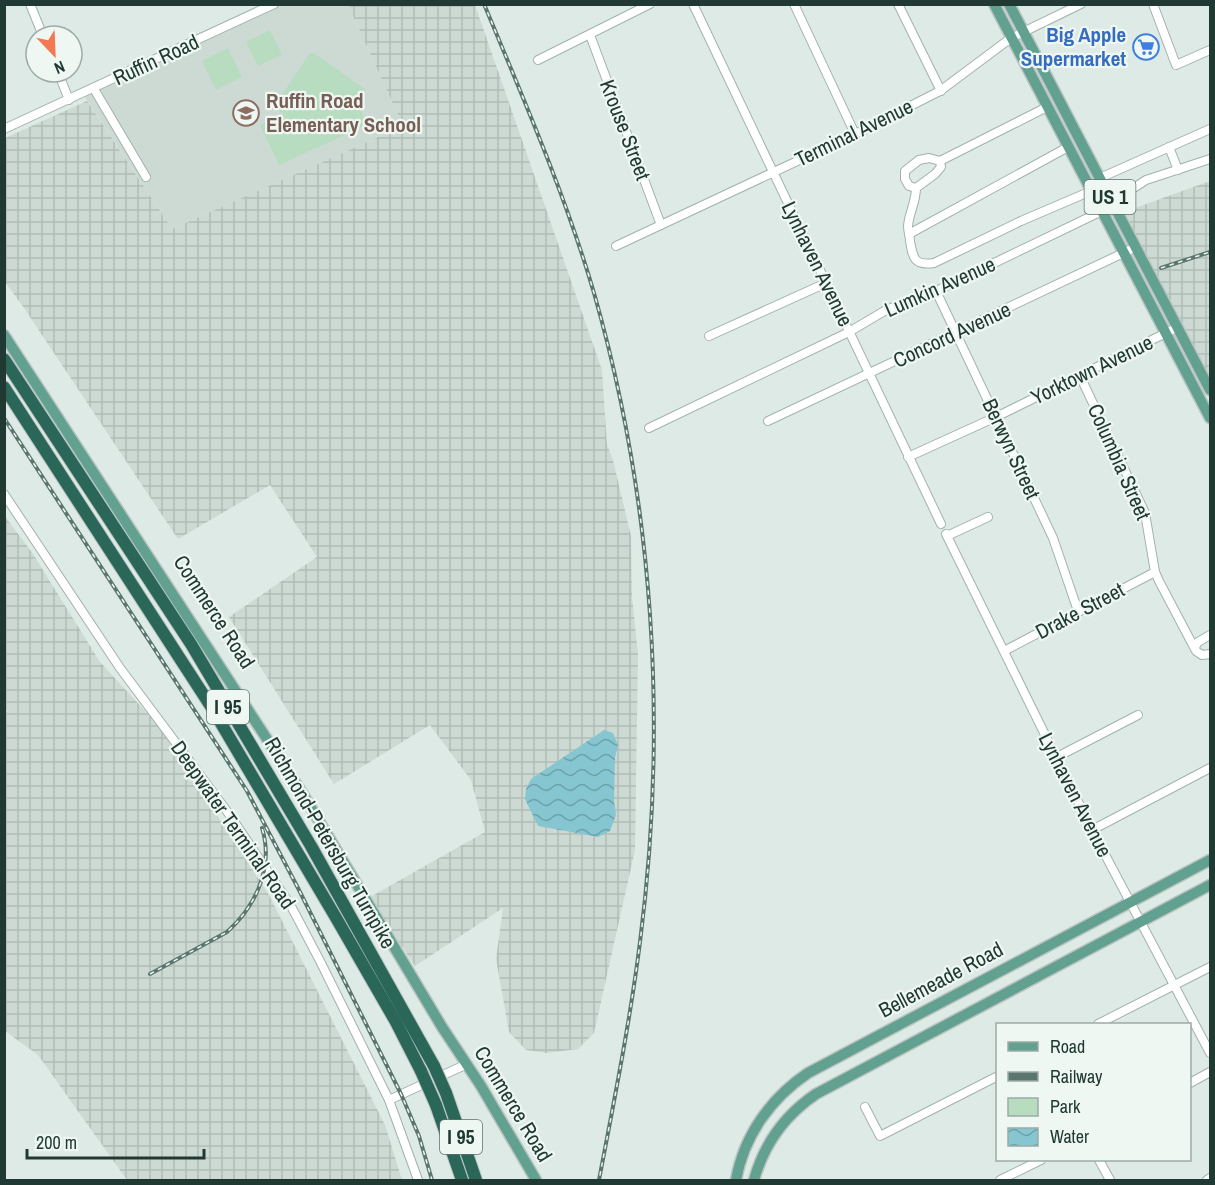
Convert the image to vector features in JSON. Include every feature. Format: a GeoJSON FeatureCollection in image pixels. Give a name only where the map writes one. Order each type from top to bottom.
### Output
{"type":"FeatureCollection","features":[{"type":"Feature","properties":{"kind":"highway","name":"Richmond-Petersburg Turnpike"},"geometry":{"type":"LineString","coordinates":[[4,359],[191,644],[311,846],[434,1066],[446,1093],[476,1180]]}},
{"type":"Feature","properties":{"kind":"highway","name":"Richmond-Petersburg Turnpike"},"geometry":{"type":"LineString","coordinates":[[4,387],[212,708],[341,925],[421,1071],[436,1105],[462,1180]]}},
{"type":"Feature","properties":{"kind":"main road","name":"US 1"},"geometry":{"type":"LineString","coordinates":[[994,4],[1210,418]]}},
{"type":"Feature","properties":{"kind":"main road","name":"US 1"},"geometry":{"type":"LineString","coordinates":[[1008,4],[1210,390]]}},
{"type":"Feature","properties":{"kind":"main road","name":"Commerce Road"},"geometry":{"type":"LineString","coordinates":[[4,326],[332,831],[449,1030],[456,1047]]}},
{"type":"Feature","properties":{"kind":"main road","name":"Commerce Road"},"geometry":{"type":"LineString","coordinates":[[4,335],[304,796],[536,1180]]}},
{"type":"Feature","properties":{"kind":"main road","name":"Bellemeade Road"},"geometry":{"type":"LineString","coordinates":[[735,1180],[742,1157],[756,1127],[775,1101],[799,1079],[828,1061],[1210,860]]}},
{"type":"Feature","properties":{"kind":"main road","name":"Bellemeade Road"},"geometry":{"type":"LineString","coordinates":[[754,1180],[762,1157],[778,1130],[799,1106],[816,1094],[1210,885]]}},
{"type":"Feature","properties":{"kind":"street"},"geometry":{"type":"LineString","coordinates":[[30,4],[38,24]]}},
{"type":"Feature","properties":{"kind":"street","name":"Ruffin Road"},"geometry":{"type":"LineString","coordinates":[[4,129],[274,4]]}},
{"type":"Feature","properties":{"kind":"street"},"geometry":{"type":"LineString","coordinates":[[538,60],[650,4]]}},
{"type":"Feature","properties":{"kind":"street","name":"Lynhaven Avenue"},"geometry":{"type":"LineString","coordinates":[[693,4],[941,524]]}},
{"type":"Feature","properties":{"kind":"street"},"geometry":{"type":"LineString","coordinates":[[794,4],[855,134]]}},
{"type":"Feature","properties":{"kind":"street"},"geometry":{"type":"LineString","coordinates":[[898,4],[941,91]]}},
{"type":"Feature","properties":{"kind":"street","name":"Terminal Avenue"},"geometry":{"type":"LineString","coordinates":[[616,246],[941,91],[1011,38],[1081,4]]}},
{"type":"Feature","properties":{"kind":"street"},"geometry":{"type":"LineString","coordinates":[[1153,4],[1176,65],[1210,50]]}},
{"type":"Feature","properties":{"kind":"street","name":"Krouse Street"},"geometry":{"type":"LineString","coordinates":[[590,35],[661,225]]}},
{"type":"Feature","properties":{"kind":"street"},"geometry":{"type":"LineString","coordinates":[[63,84],[69,100]]}},
{"type":"Feature","properties":{"kind":"street"},"geometry":{"type":"LineString","coordinates":[[94,89],[146,177]]}},
{"type":"Feature","properties":{"kind":"street"},"geometry":{"type":"LineString","coordinates":[[916,188],[909,186],[905,178],[905,171],[920,160],[929,158],[940,161],[1047,107]]}},
{"type":"Feature","properties":{"kind":"street"},"geometry":{"type":"LineString","coordinates":[[1100,178],[1210,129]]}},
{"type":"Feature","properties":{"kind":"street"},"geometry":{"type":"LineString","coordinates":[[909,234],[1068,147]]}},
{"type":"Feature","properties":{"kind":"street"},"geometry":{"type":"LineString","coordinates":[[1169,147],[1179,170]]}},
{"type":"Feature","properties":{"kind":"street"},"geometry":{"type":"LineString","coordinates":[[1112,202],[1146,180],[1210,159]]}},
{"type":"Feature","properties":{"kind":"street"},"geometry":{"type":"LineString","coordinates":[[916,188],[935,174],[941,167],[940,161]]}},
{"type":"Feature","properties":{"kind":"street"},"geometry":{"type":"LineString","coordinates":[[916,188],[916,198],[908,227],[915,259],[924,264],[934,263],[1021,221],[1091,191]]}},
{"type":"Feature","properties":{"kind":"street","name":"Lumkin Avenue"},"geometry":{"type":"LineString","coordinates":[[649,428],[849,332],[886,310],[936,291],[1102,211]]}},
{"type":"Feature","properties":{"kind":"street","name":"Concord Avenue"},"geometry":{"type":"LineString","coordinates":[[768,421],[1136,248]]}},
{"type":"Feature","properties":{"kind":"street"},"geometry":{"type":"LineString","coordinates":[[709,336],[825,283]]}},
{"type":"Feature","properties":{"kind":"street","name":"Berwyn Street"},"geometry":{"type":"LineString","coordinates":[[936,291],[1053,538],[1078,611]]}},
{"type":"Feature","properties":{"kind":"street","name":"Yorktown Avenue"},"geometry":{"type":"LineString","coordinates":[[908,458],[1178,327]]}},
{"type":"Feature","properties":{"kind":"street","name":"Columbia Street"},"geometry":{"type":"LineString","coordinates":[[1080,376],[1145,513],[1155,572],[1195,647]]}},
{"type":"Feature","properties":{"kind":"street","name":"Deepwater Terminal Road"},"geometry":{"type":"LineString","coordinates":[[4,494],[120,668],[229,814],[291,906],[389,1100],[418,1180]]}},
{"type":"Feature","properties":{"kind":"street","name":"Lynhaven Avenue"},"geometry":{"type":"LineString","coordinates":[[988,517],[946,535],[1055,758],[1210,1053]]}},
{"type":"Feature","properties":{"kind":"street","name":"Drake Street"},"geometry":{"type":"LineString","coordinates":[[1004,651],[1155,572]]}},
{"type":"Feature","properties":{"kind":"street"},"geometry":{"type":"LineString","coordinates":[[1210,635],[1198,642],[1195,647],[1198,654],[1202,656],[1210,654]]}},
{"type":"Feature","properties":{"kind":"street"},"geometry":{"type":"LineString","coordinates":[[1055,758],[1138,715]]}},
{"type":"Feature","properties":{"kind":"street"},"geometry":{"type":"LineString","coordinates":[[1092,830],[1210,768]]}},
{"type":"Feature","properties":{"kind":"street"},"geometry":{"type":"LineString","coordinates":[[1100,1023],[1210,967]]}},
{"type":"Feature","properties":{"kind":"street"},"geometry":{"type":"LineString","coordinates":[[389,1100],[467,1064]]}},
{"type":"Feature","properties":{"kind":"street"},"geometry":{"type":"LineString","coordinates":[[1191,1082],[1210,1072]]}},
{"type":"Feature","properties":{"kind":"street"},"geometry":{"type":"LineString","coordinates":[[866,1107],[880,1136],[996,1077]]}},
{"type":"Feature","properties":{"kind":"street"},"geometry":{"type":"LineString","coordinates":[[1000,1180],[1039,1161]]}},
{"type":"Feature","properties":{"kind":"street"},"geometry":{"type":"LineString","coordinates":[[1100,1161],[1110,1180]]}},
{"type":"Feature","properties":{"kind":"shaded area","name":"Ruffin Road Elementary School"},"geometry":{"type":"Polygon","coordinates":[[[279,5],[348,5],[403,126],[172,229],[84,96],[279,5]]]}},
{"type":"Feature","properties":{"kind":"shaded area"},"geometry":{"type":"Polygon","coordinates":[[[348,5],[475,5],[602,370],[607,445],[613,460],[631,536],[632,597],[638,654],[635,850],[594,1033],[578,1049],[546,1053],[526,1050],[509,1032],[496,959],[503,908],[415,966],[386,923],[372,896],[485,832],[471,780],[430,725],[334,784],[229,617],[317,557],[270,485],[178,539],[5,282],[5,138],[87,101],[172,229],[403,126],[348,5]]]}},
{"type":"Feature","properties":{"kind":"shaded area"},"geometry":{"type":"Polygon","coordinates":[[[1210,181],[1210,377],[1124,212],[1210,181]]]}},
{"type":"Feature","properties":{"kind":"shaded area"},"geometry":{"type":"Polygon","coordinates":[[[4,515],[33,554],[100,662],[160,727],[269,895],[385,1125],[402,1180],[127,1180],[38,1055],[5,1031],[4,713],[7,711],[4,707],[4,515]]]}},
{"type":"Feature","properties":{"kind":"green space"},"geometry":{"type":"Polygon","coordinates":[[[270,30],[282,55],[258,66],[246,42],[270,30]]]}},
{"type":"Feature","properties":{"kind":"green space"},"geometry":{"type":"Polygon","coordinates":[[[228,48],[242,77],[216,90],[202,61],[228,48]]]}},
{"type":"Feature","properties":{"kind":"green space"},"geometry":{"type":"Polygon","coordinates":[[[310,53],[314,53],[365,89],[357,102],[367,125],[279,165],[260,125],[284,114],[273,108],[310,53]]]}},
{"type":"Feature","properties":{"kind":"water"},"geometry":{"type":"Polygon","coordinates":[[[604,730],[613,733],[618,745],[615,758],[616,815],[610,831],[598,837],[538,826],[525,799],[526,789],[531,779],[604,730]]]}},
{"type":"Feature","properties":{"kind":"railway"},"geometry":{"type":"LineString","coordinates":[[484,4],[557,183],[583,256],[614,372],[630,452],[642,533],[650,615],[654,697],[649,860],[631,1002],[599,1180]]}},
{"type":"Feature","properties":{"kind":"railway"},"geometry":{"type":"LineString","coordinates":[[1161,268],[1210,252]]}},
{"type":"Feature","properties":{"kind":"railway"},"geometry":{"type":"LineString","coordinates":[[4,418],[247,791],[401,1094],[419,1136],[432,1180]]}},
{"type":"Feature","properties":{"kind":"railway"},"geometry":{"type":"LineString","coordinates":[[150,974],[227,932],[237,922],[254,898],[264,871],[266,857],[262,828]]}},
{"type":"Feature","properties":{"kind":"place","name":"Big Apple Supermarket"},"geometry":{"type":"Point","coordinates":[1146,47]}},
{"type":"Feature","properties":{"kind":"place","name":"Ruffin Road Elementary School"},"geometry":{"type":"Point","coordinates":[246,113]}}]}
